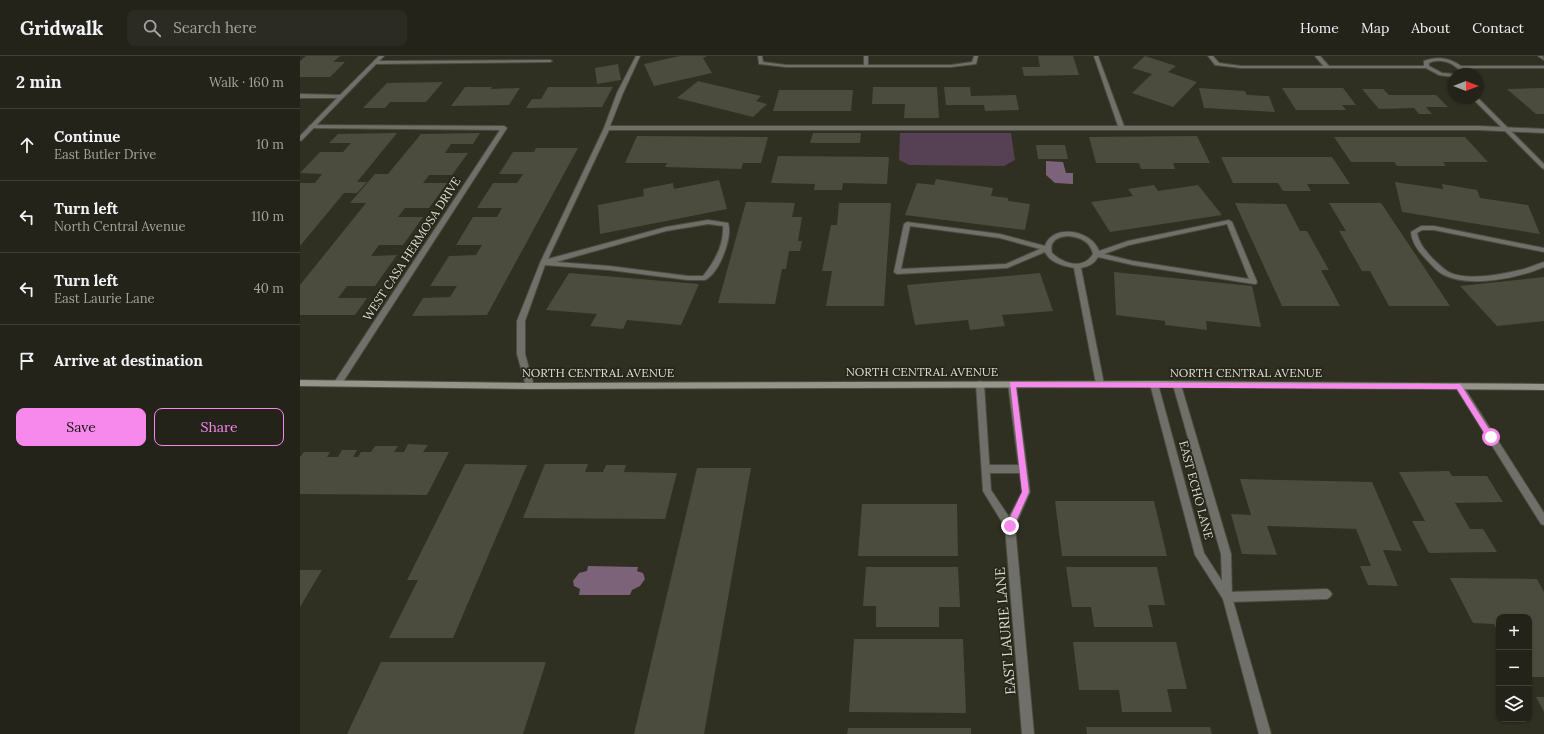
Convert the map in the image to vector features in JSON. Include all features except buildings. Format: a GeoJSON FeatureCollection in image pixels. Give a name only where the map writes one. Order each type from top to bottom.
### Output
{"type":"FeatureCollection","features":[{"type":"Feature","properties":{"kind":"main road","name":"NORTH CENTRAL AVENUE"},"geometry":{"type":"LineString","coordinates":[[300,383],[530,386],[1154,384],[1544,387]]}},
{"type":"Feature","properties":{"kind":"street"},"geometry":{"type":"LineString","coordinates":[[300,139],[382,56]]}},
{"type":"Feature","properties":{"kind":"street"},"geometry":{"type":"LineString","coordinates":[[530,386],[522,354],[521,321],[543,263],[607,128],[620,93],[638,56]]}},
{"type":"Feature","properties":{"kind":"street"},"geometry":{"type":"LineString","coordinates":[[760,56],[761,63],[786,66],[951,66],[974,63],[976,56]]}},
{"type":"Feature","properties":{"kind":"street"},"geometry":{"type":"LineString","coordinates":[[866,56],[866,66]]}},
{"type":"Feature","properties":{"kind":"street"},"geometry":{"type":"LineString","coordinates":[[1096,56],[1121,127]]}},
{"type":"Feature","properties":{"kind":"street"},"geometry":{"type":"LineString","coordinates":[[1210,56],[1217,64],[1241,67],[1427,67],[1435,72],[1448,75]]}},
{"type":"Feature","properties":{"kind":"street"},"geometry":{"type":"LineString","coordinates":[[1317,56],[1327,67]]}},
{"type":"Feature","properties":{"kind":"street"},"geometry":{"type":"LineString","coordinates":[[1540,56],[1544,59]]}},
{"type":"Feature","properties":{"kind":"street"},"geometry":{"type":"LineString","coordinates":[[1427,67],[1426,62],[1434,58],[1447,61],[1460,67],[1544,67]]}},
{"type":"Feature","properties":{"kind":"street"},"geometry":{"type":"LineString","coordinates":[[375,63],[550,61]]}},
{"type":"Feature","properties":{"kind":"street"},"geometry":{"type":"LineString","coordinates":[[300,96],[342,97]]}},
{"type":"Feature","properties":{"kind":"street"},"geometry":{"type":"LineString","coordinates":[[1481,104],[1544,167]]}},
{"type":"Feature","properties":{"kind":"street","name":"WEST CASA HERMOSA DRIVE"},"geometry":{"type":"LineString","coordinates":[[312,127],[504,128],[338,383]]}},
{"type":"Feature","properties":{"kind":"street"},"geometry":{"type":"LineString","coordinates":[[607,128],[1471,128],[1544,131]]}},
{"type":"Feature","properties":{"kind":"street"},"geometry":{"type":"LineString","coordinates":[[708,222],[726,224],[727,235],[717,264],[705,278],[688,278],[609,268],[543,263],[666,229],[708,222]]}},
{"type":"Feature","properties":{"kind":"street"},"geometry":{"type":"LineString","coordinates":[[1096,254],[1096,249],[1089,240],[1068,234],[1055,237],[1050,240],[1048,250],[1049,254],[1058,262],[1078,266],[1090,262],[1096,254],[1128,243],[1229,222],[1254,282],[1133,263],[1096,254]]}},
{"type":"Feature","properties":{"kind":"street"},"geometry":{"type":"LineString","coordinates":[[907,224],[1000,236],[1048,250],[1007,266],[897,272],[907,224]]}},
{"type":"Feature","properties":{"kind":"street"},"geometry":{"type":"LineString","coordinates":[[1544,250],[1434,228],[1421,228],[1414,232],[1415,240],[1421,250],[1445,274],[1457,277],[1486,278],[1534,270],[1544,264]]}},
{"type":"Feature","properties":{"kind":"street"},"geometry":{"type":"LineString","coordinates":[[1078,266],[1100,384]]}},
{"type":"Feature","properties":{"kind":"street","name":"EAST LAURIE LANE"},"geometry":{"type":"LineString","coordinates":[[980,384],[987,491],[1010,526],[1028,734]]}},
{"type":"Feature","properties":{"kind":"street"},"geometry":{"type":"LineString","coordinates":[[1010,526],[1026,492],[1012,384]]}},
{"type":"Feature","properties":{"kind":"street","name":"EAST ECHO LANE"},"geometry":{"type":"LineString","coordinates":[[1154,384],[1200,555],[1227,597]]}},
{"type":"Feature","properties":{"kind":"street","name":"EAST ECHO LANE"},"geometry":{"type":"LineString","coordinates":[[1177,385],[1226,554],[1227,597],[1265,734]]}},
{"type":"Feature","properties":{"kind":"street"},"geometry":{"type":"LineString","coordinates":[[1459,386],[1544,521]]}},
{"type":"Feature","properties":{"kind":"street"},"geometry":{"type":"LineString","coordinates":[[986,469],[1022,469]]}},
{"type":"Feature","properties":{"kind":"street"},"geometry":{"type":"LineString","coordinates":[[1227,597],[1326,594]]}},
{"type":"Feature","properties":{"kind":"shaded area"},"geometry":{"type":"Polygon","coordinates":[[[900,133],[1011,133],[1015,160],[1004,166],[909,165],[899,160],[900,133]]]}},
{"type":"Feature","properties":{"kind":"shaded area"},"geometry":{"type":"Polygon","coordinates":[[[1046,161],[1063,162],[1066,173],[1073,173],[1073,184],[1055,183],[1046,175],[1046,161]]]}},
{"type":"Feature","properties":{"kind":"shaded area"},"geometry":{"type":"Polygon","coordinates":[[[588,566],[638,567],[637,571],[643,573],[645,579],[640,586],[632,590],[630,595],[579,595],[580,589],[574,586],[573,581],[579,573],[587,571],[588,566]]]}},
{"type":"Feature","properties":{"kind":"route"},"geometry":{"type":"LineString","coordinates":[[1010,526],[1026,492],[1012,384],[1459,386],[1491,437]]}}]}
